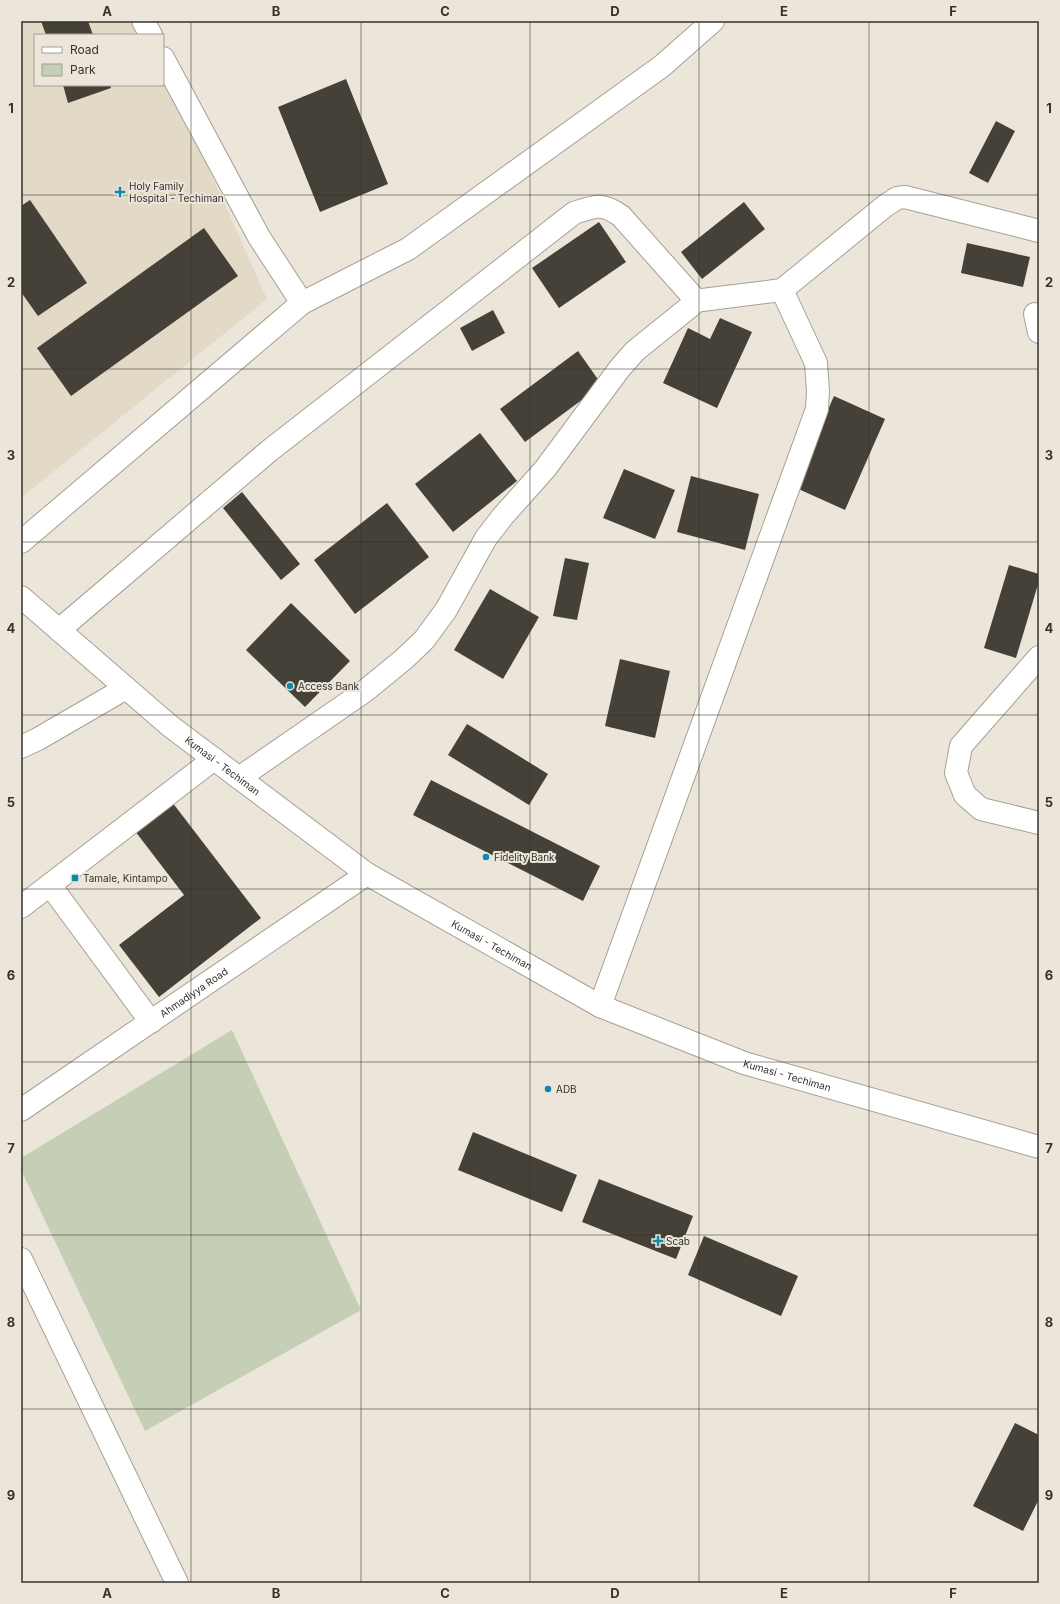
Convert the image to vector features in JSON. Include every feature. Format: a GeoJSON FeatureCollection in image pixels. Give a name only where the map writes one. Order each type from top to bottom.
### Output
{"type":"FeatureCollection","features":[{"type":"Feature","properties":{"kind":"main road"},"geometry":{"type":"LineString","coordinates":[[144,21],[150,34]]}},
{"type":"Feature","properties":{"kind":"main road"},"geometry":{"type":"LineString","coordinates":[[21,542],[302,302],[408,249],[662,66],[713,21]]}},
{"type":"Feature","properties":{"kind":"main road"},"geometry":{"type":"LineString","coordinates":[[164,60],[259,237],[302,302]]}},
{"type":"Feature","properties":{"kind":"main road"},"geometry":{"type":"LineString","coordinates":[[694,301],[782,290],[885,206],[897,198],[905,197],[1039,231]]}},
{"type":"Feature","properties":{"kind":"main road"},"geometry":{"type":"LineString","coordinates":[[59,630],[269,450],[574,213],[594,206],[610,208],[690,294],[694,301]]}},
{"type":"Feature","properties":{"kind":"main road"},"geometry":{"type":"LineString","coordinates":[[600,1006],[817,409],[818,391],[816,364],[782,290]]}},
{"type":"Feature","properties":{"kind":"main road"},"geometry":{"type":"LineString","coordinates":[[240,778],[365,691],[404,660],[424,640],[446,610],[486,538],[503,516],[545,469],[598,397],[636,351],[692,305],[694,301]]}},
{"type":"Feature","properties":{"kind":"main road","name":"Kumasi - Techiman"},"geometry":{"type":"LineString","coordinates":[[21,597],[170,726],[367,874],[600,1006],[744,1064],[1039,1147]]}},
{"type":"Feature","properties":{"kind":"main road"},"geometry":{"type":"LineString","coordinates":[[1039,657],[961,746],[956,773],[965,795],[981,809],[1039,823]]}},
{"type":"Feature","properties":{"kind":"main road"},"geometry":{"type":"LineString","coordinates":[[21,747],[38,739],[126,688]]}},
{"type":"Feature","properties":{"kind":"main road"},"geometry":{"type":"LineString","coordinates":[[21,908],[214,759]]}},
{"type":"Feature","properties":{"kind":"main road","name":"Ahmadiyya Road"},"geometry":{"type":"LineString","coordinates":[[21,1110],[367,874]]}},
{"type":"Feature","properties":{"kind":"main road"},"geometry":{"type":"LineString","coordinates":[[50,885],[151,1022]]}},
{"type":"Feature","properties":{"kind":"main road"},"geometry":{"type":"LineString","coordinates":[[21,1259],[178,1583]]}},
{"type":"Feature","properties":{"kind":"shaded area","name":"Holy Family Hospital - Techiman"},"geometry":{"type":"Polygon","coordinates":[[[21,21],[143,21],[149,34],[34,34],[34,86],[164,86],[164,68],[267,299],[21,498],[21,21]]]}},
{"type":"Feature","properties":{"kind":"green space"},"geometry":{"type":"Polygon","coordinates":[[[232,1030],[361,1310],[145,1431],[21,1170],[21,1158],[232,1030]]]}},
{"type":"Feature","properties":{"kind":"building"},"geometry":{"type":"Polygon","coordinates":[[[41,21],[88,21],[93,34],[46,34],[41,21]]]}},
{"type":"Feature","properties":{"kind":"building"},"geometry":{"type":"Polygon","coordinates":[[[346,79],[388,184],[320,212],[278,107],[346,79]]]}},
{"type":"Feature","properties":{"kind":"building"},"geometry":{"type":"Polygon","coordinates":[[[63,86],[110,86],[111,88],[68,103],[63,86]]]}},
{"type":"Feature","properties":{"kind":"building"},"geometry":{"type":"Polygon","coordinates":[[[996,121],[1015,131],[988,183],[969,173],[996,121]]]}},
{"type":"Feature","properties":{"kind":"building"},"geometry":{"type":"Polygon","coordinates":[[[30,200],[87,283],[38,316],[21,292],[21,206],[30,200]]]}},
{"type":"Feature","properties":{"kind":"building"},"geometry":{"type":"Polygon","coordinates":[[[744,202],[765,229],[702,279],[681,252],[744,202]]]}},
{"type":"Feature","properties":{"kind":"building"},"geometry":{"type":"Polygon","coordinates":[[[599,222],[626,262],[559,308],[532,268],[599,222]]]}},
{"type":"Feature","properties":{"kind":"building"},"geometry":{"type":"Polygon","coordinates":[[[204,228],[238,276],[71,396],[37,348],[204,228]]]}},
{"type":"Feature","properties":{"kind":"building"},"geometry":{"type":"Polygon","coordinates":[[[967,243],[1030,257],[1023,287],[961,273],[967,243]]]}},
{"type":"Feature","properties":{"kind":"building"},"geometry":{"type":"Polygon","coordinates":[[[493,310],[505,333],[472,351],[460,328],[493,310]]]}},
{"type":"Feature","properties":{"kind":"building"},"geometry":{"type":"Polygon","coordinates":[[[720,318],[752,332],[717,408],[663,383],[688,328],[710,339],[720,318]]]}},
{"type":"Feature","properties":{"kind":"building"},"geometry":{"type":"Polygon","coordinates":[[[578,351],[602,385],[525,442],[500,409],[578,351]]]}},
{"type":"Feature","properties":{"kind":"building"},"geometry":{"type":"Polygon","coordinates":[[[834,396],[885,419],[845,510],[794,487],[834,396]]]}},
{"type":"Feature","properties":{"kind":"building"},"geometry":{"type":"Polygon","coordinates":[[[480,433],[517,481],[453,532],[415,484],[480,433]]]}},
{"type":"Feature","properties":{"kind":"building"},"geometry":{"type":"Polygon","coordinates":[[[624,469],[675,490],[655,539],[603,518],[624,469]]]}},
{"type":"Feature","properties":{"kind":"building"},"geometry":{"type":"Polygon","coordinates":[[[691,476],[759,494],[745,550],[677,532],[691,476]]]}},
{"type":"Feature","properties":{"kind":"building"},"geometry":{"type":"Polygon","coordinates":[[[242,492],[300,564],[281,580],[223,508],[242,492]]]}},
{"type":"Feature","properties":{"kind":"building"},"geometry":{"type":"Polygon","coordinates":[[[387,503],[429,557],[355,614],[314,560],[387,503]]]}},
{"type":"Feature","properties":{"kind":"building"},"geometry":{"type":"Polygon","coordinates":[[[565,558],[589,563],[577,620],[553,616],[565,558]]]}},
{"type":"Feature","properties":{"kind":"building"},"geometry":{"type":"Polygon","coordinates":[[[1009,565],[1039,574],[1039,581],[1016,658],[984,648],[1009,565]]]}},
{"type":"Feature","properties":{"kind":"building"},"geometry":{"type":"Polygon","coordinates":[[[490,589],[539,617],[503,679],[454,650],[490,589]]]}},
{"type":"Feature","properties":{"kind":"building"},"geometry":{"type":"Polygon","coordinates":[[[291,603],[350,661],[305,707],[246,650],[291,603]]]}},
{"type":"Feature","properties":{"kind":"building"},"geometry":{"type":"Polygon","coordinates":[[[620,659],[670,671],[655,738],[605,726],[620,659]]]}},
{"type":"Feature","properties":{"kind":"building"},"geometry":{"type":"Polygon","coordinates":[[[467,724],[548,774],[529,805],[448,755],[467,724]]]}},
{"type":"Feature","properties":{"kind":"building"},"geometry":{"type":"Polygon","coordinates":[[[431,780],[600,866],[583,901],[413,815],[431,780]]]}},
{"type":"Feature","properties":{"kind":"building"},"geometry":{"type":"Polygon","coordinates":[[[172,802],[261,918],[159,997],[119,945],[184,895],[135,831],[172,802]]]}},
{"type":"Feature","properties":{"kind":"building"},"geometry":{"type":"Polygon","coordinates":[[[473,1132],[577,1175],[562,1212],[458,1170],[473,1132]]]}},
{"type":"Feature","properties":{"kind":"building"},"geometry":{"type":"Polygon","coordinates":[[[599,1179],[693,1216],[676,1259],[582,1222],[599,1179]]]}},
{"type":"Feature","properties":{"kind":"building"},"geometry":{"type":"Polygon","coordinates":[[[704,1236],[798,1276],[781,1316],[688,1275],[704,1236]]]}},
{"type":"Feature","properties":{"kind":"building"},"geometry":{"type":"Polygon","coordinates":[[[1015,1423],[1039,1435],[1039,1499],[1023,1531],[973,1506],[1015,1423]]]}},
{"type":"Feature","properties":{"kind":"place","name":"Holy Family Hospital - Techiman"},"geometry":{"type":"Point","coordinates":[120,192]}},
{"type":"Feature","properties":{"kind":"place","name":"Access Bank"},"geometry":{"type":"Point","coordinates":[290,686]}},
{"type":"Feature","properties":{"kind":"place","name":"Fidelity Bank"},"geometry":{"type":"Point","coordinates":[486,857]}},
{"type":"Feature","properties":{"kind":"place","name":"Tamale, Kintampo"},"geometry":{"type":"Point","coordinates":[75,878]}},
{"type":"Feature","properties":{"kind":"place","name":"ADB"},"geometry":{"type":"Point","coordinates":[548,1089]}},
{"type":"Feature","properties":{"kind":"place","name":"Scab"},"geometry":{"type":"Point","coordinates":[658,1241]}}]}
